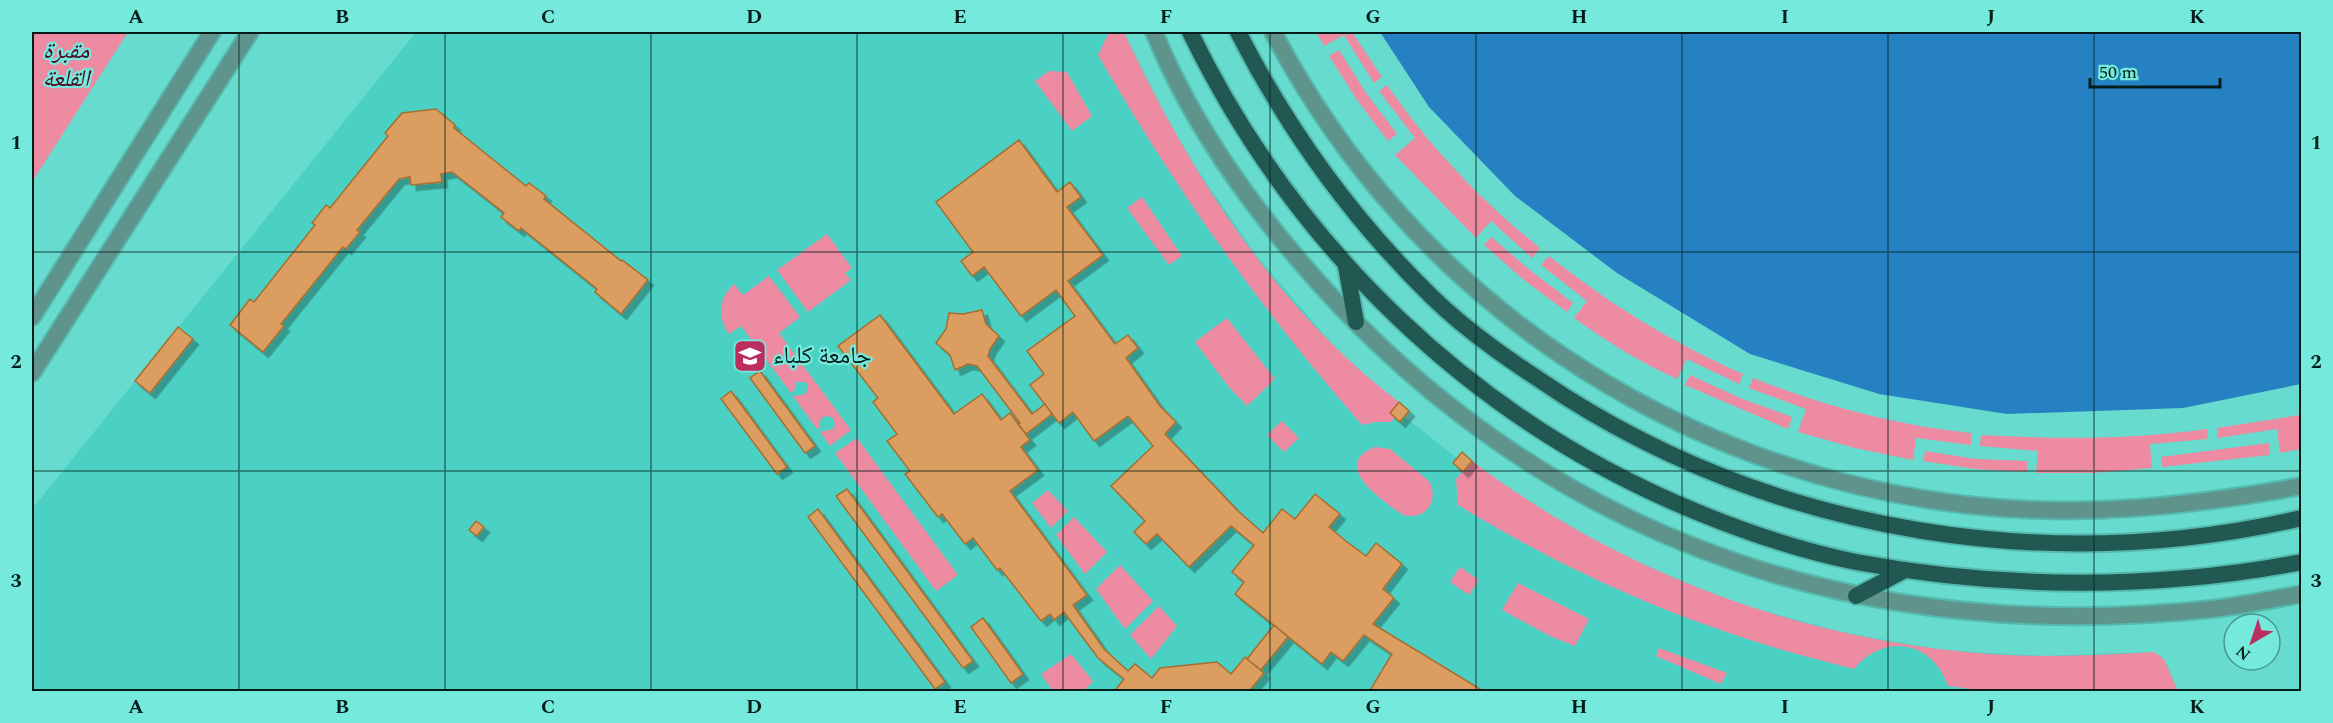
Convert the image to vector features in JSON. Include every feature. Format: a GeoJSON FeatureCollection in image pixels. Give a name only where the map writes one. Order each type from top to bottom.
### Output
{"type":"FeatureCollection","features":[{"type":"Feature","properties":{"kind":"highway"},"geometry":{"type":"LineString","coordinates":[[1190,32],[1225,100],[1250,140],[1305,217],[1346,266],[1408,328],[1472,383],[1550,437],[1590,461],[1675,503],[1763,537],[1854,561],[1905,570],[2010,580],[2122,581],[2233,573],[2301,562]]}},
{"type":"Feature","properties":{"kind":"highway"},"geometry":{"type":"LineString","coordinates":[[1238,32],[1274,98],[1327,177],[1381,243],[1434,299],[1466,326],[1539,380],[1656,447],[1738,483],[1824,510],[1956,537],[2046,544],[2136,543],[2225,534],[2301,518]]}},
{"type":"Feature","properties":{"kind":"highway"},"geometry":{"type":"LineString","coordinates":[[1346,266],[1356,322]]}},
{"type":"Feature","properties":{"kind":"highway"},"geometry":{"type":"LineString","coordinates":[[1856,596],[1905,570]]}},
{"type":"Feature","properties":{"kind":"street"},"geometry":{"type":"LineString","coordinates":[[32,317],[212,32]]}},
{"type":"Feature","properties":{"kind":"street"},"geometry":{"type":"LineString","coordinates":[[32,373],[250,32]]}},
{"type":"Feature","properties":{"kind":"street"},"geometry":{"type":"LineString","coordinates":[[1154,32],[1198,121],[1248,197],[1304,268],[1356,322],[1427,388],[1479,429],[1524,460],[1590,499],[1643,525],[1724,559],[1856,596],[1983,612],[2105,615],[2210,609],[2301,594]]}},
{"type":"Feature","properties":{"kind":"street"},"geometry":{"type":"LineString","coordinates":[[1273,32],[1321,114],[1346,150],[1400,215],[1456,272],[1504,313],[1565,357],[1636,401],[1701,433],[1759,456],[1833,480],[1926,500],[1969,506],[2049,510],[2121,508],[2225,499],[2301,486]]}},
{"type":"Feature","properties":{"kind":"shaded area","name":"جامعة كلباء"},"geometry":{"type":"Polygon","coordinates":[[[416,32],[1124,32],[1168,120],[1195,166],[1256,255],[1326,337],[1363,375],[1409,411],[1405,417],[1457,458],[1453,463],[1462,471],[1472,461],[1514,493],[1602,545],[1648,567],[1742,605],[1841,632],[1941,650],[2043,656],[2154,652],[2164,659],[2178,691],[32,692],[32,509],[416,32]]]}},
{"type":"Feature","properties":{"kind":"green space","name":"مقبرة القلعة"},"geometry":{"type":"Polygon","coordinates":[[[32,32],[128,32],[32,182],[32,32]]]}},
{"type":"Feature","properties":{"kind":"green space"},"geometry":{"type":"Polygon","coordinates":[[[1109,32],[1124,32],[1149,84],[1207,185],[1239,234],[1275,280],[1313,324],[1354,365],[1399,402],[1390,413],[1395,418],[1391,422],[1362,425],[1254,292],[1158,153],[1098,55],[1109,32]]]}},
{"type":"Feature","properties":{"kind":"green space"},"geometry":{"type":"Polygon","coordinates":[[[1316,32],[1352,32],[1382,77],[1374,83],[1344,35],[1324,46],[1316,32]]]}},
{"type":"Feature","properties":{"kind":"green space"},"geometry":{"type":"Polygon","coordinates":[[[1339,50],[1366,93],[1397,134],[1388,141],[1357,100],[1329,56],[1339,50]]]}},
{"type":"Feature","properties":{"kind":"green space"},"geometry":{"type":"Polygon","coordinates":[[[1049,71],[1067,72],[1092,116],[1072,131],[1035,81],[1049,71]]]}},
{"type":"Feature","properties":{"kind":"green space"},"geometry":{"type":"Polygon","coordinates":[[[1387,85],[1439,152],[1477,192],[1540,248],[1532,258],[1491,221],[1476,238],[1395,155],[1415,138],[1379,91],[1387,85]]]}},
{"type":"Feature","properties":{"kind":"green space"},"geometry":{"type":"Polygon","coordinates":[[[1142,197],[1182,256],[1169,265],[1127,208],[1142,197]]]}},
{"type":"Feature","properties":{"kind":"green space"},"geometry":{"type":"Polygon","coordinates":[[[827,234],[852,268],[845,273],[851,280],[808,312],[777,270],[827,234]]]}},
{"type":"Feature","properties":{"kind":"green space"},"geometry":{"type":"Polygon","coordinates":[[[1491,237],[1573,303],[1567,312],[1524,280],[1484,245],[1491,237]]]}},
{"type":"Feature","properties":{"kind":"green space"},"geometry":{"type":"Polygon","coordinates":[[[1549,256],[1595,291],[1666,336],[1743,374],[1739,384],[1687,359],[1677,379],[1637,359],[1599,335],[1574,318],[1587,301],[1541,265],[1549,256]]]}},
{"type":"Feature","properties":{"kind":"green space"},"geometry":{"type":"Polygon","coordinates":[[[769,276],[800,317],[779,333],[851,430],[830,446],[820,432],[833,429],[835,424],[833,418],[823,417],[817,429],[793,396],[806,394],[808,385],[805,382],[796,382],[794,391],[791,393],[741,326],[729,334],[722,321],[722,302],[734,284],[743,295],[769,276]]]}},
{"type":"Feature","properties":{"kind":"green space"},"geometry":{"type":"Polygon","coordinates":[[[1227,318],[1275,379],[1247,406],[1228,386],[1195,342],[1227,318]]]}},
{"type":"Feature","properties":{"kind":"green space"},"geometry":{"type":"Polygon","coordinates":[[[1690,375],[1740,398],[1792,417],[1788,429],[1685,385],[1690,375]]]}},
{"type":"Feature","properties":{"kind":"green space"},"geometry":{"type":"Polygon","coordinates":[[[1753,378],[1860,413],[1915,425],[1971,433],[1971,445],[1916,438],[1913,460],[1855,448],[1798,432],[1806,409],[1749,388],[1753,378]]]}},
{"type":"Feature","properties":{"kind":"green space"},"geometry":{"type":"Polygon","coordinates":[[[2301,415],[2301,449],[2280,453],[2277,429],[2218,438],[2217,428],[2301,415]]]}},
{"type":"Feature","properties":{"kind":"green space"},"geometry":{"type":"Polygon","coordinates":[[[1282,421],[1299,438],[1284,452],[1267,435],[1282,421]]]}},
{"type":"Feature","properties":{"kind":"green space"},"geometry":{"type":"Polygon","coordinates":[[[2207,429],[2208,439],[2150,444],[2152,468],[2093,473],[2036,473],[2038,451],[1980,446],[1981,435],[2094,438],[2207,429]]]}},
{"type":"Feature","properties":{"kind":"green space"},"geometry":{"type":"Polygon","coordinates":[[[857,438],[958,575],[936,591],[835,453],[857,438]]]}},
{"type":"Feature","properties":{"kind":"green space"},"geometry":{"type":"Polygon","coordinates":[[[2269,443],[2270,455],[2162,467],[2161,457],[2269,443]]]}},
{"type":"Feature","properties":{"kind":"green space"},"geometry":{"type":"Polygon","coordinates":[[[1375,447],[1390,449],[1429,481],[1433,496],[1424,512],[1411,516],[1403,515],[1373,492],[1364,482],[1358,473],[1357,463],[1362,455],[1375,447]]]}},
{"type":"Feature","properties":{"kind":"green space"},"geometry":{"type":"Polygon","coordinates":[[[1925,451],[1976,459],[2028,461],[2027,472],[1975,469],[1923,461],[1925,451]]]}},
{"type":"Feature","properties":{"kind":"green space"},"geometry":{"type":"Polygon","coordinates":[[[1472,461],[1530,501],[1590,537],[1653,568],[1717,595],[1784,617],[1852,634],[1921,647],[1991,654],[2052,656],[2154,652],[2164,659],[2178,691],[1987,691],[1948,686],[1941,671],[1931,659],[1920,651],[1907,647],[1893,646],[1879,650],[1866,657],[1854,669],[1749,640],[1601,582],[1553,559],[1458,505],[1456,479],[1472,461]]]}},
{"type":"Feature","properties":{"kind":"green space"},"geometry":{"type":"Polygon","coordinates":[[[1048,490],[1068,511],[1051,528],[1032,503],[1048,490]]]}},
{"type":"Feature","properties":{"kind":"green space"},"geometry":{"type":"Polygon","coordinates":[[[1074,517],[1107,552],[1085,574],[1056,535],[1074,517]]]}},
{"type":"Feature","properties":{"kind":"green space"},"geometry":{"type":"Polygon","coordinates":[[[1120,565],[1153,601],[1125,629],[1096,589],[1120,565]]]}},
{"type":"Feature","properties":{"kind":"green space"},"geometry":{"type":"Polygon","coordinates":[[[1460,567],[1479,580],[1469,595],[1450,582],[1460,567]]]}},
{"type":"Feature","properties":{"kind":"green space"},"geometry":{"type":"Polygon","coordinates":[[[1518,583],[1589,619],[1575,646],[1550,636],[1502,610],[1518,583]]]}},
{"type":"Feature","properties":{"kind":"green space"},"geometry":{"type":"Polygon","coordinates":[[[1159,606],[1177,626],[1151,659],[1130,635],[1159,606]]]}},
{"type":"Feature","properties":{"kind":"green space"},"geometry":{"type":"Polygon","coordinates":[[[1659,648],[1727,673],[1721,684],[1656,656],[1659,648]]]}},
{"type":"Feature","properties":{"kind":"green space"},"geometry":{"type":"Polygon","coordinates":[[[1071,654],[1093,681],[1084,691],[1053,691],[1041,674],[1071,654]]]}},
{"type":"Feature","properties":{"kind":"water"},"geometry":{"type":"Polygon","coordinates":[[[1380,32],[2301,32],[2301,384],[2183,408],[2007,414],[1879,394],[1750,354],[1617,273],[1515,196],[1429,107],[1380,32]]]}},
{"type":"Feature","properties":{"kind":"building"},"geometry":{"type":"Polygon","coordinates":[[[436,109],[455,125],[454,128],[526,186],[529,183],[546,196],[544,199],[648,280],[621,314],[595,292],[597,289],[521,228],[519,231],[501,217],[504,213],[452,172],[441,174],[442,182],[411,185],[410,177],[399,179],[357,230],[360,232],[346,249],[343,247],[281,324],[284,326],[263,352],[230,325],[250,299],[254,302],[315,225],[312,223],[326,205],[330,208],[388,136],[385,133],[402,113],[436,109]]]}},
{"type":"Feature","properties":{"kind":"building"},"geometry":{"type":"Polygon","coordinates":[[[1019,140],[1057,192],[1070,182],[1081,197],[1067,207],[1103,255],[1068,281],[1115,344],[1128,335],[1138,348],[1126,358],[1160,406],[1176,422],[1165,434],[1238,511],[1263,533],[1282,509],[1295,519],[1315,494],[1340,514],[1329,527],[1347,542],[1366,556],[1376,543],[1402,564],[1383,589],[1394,598],[1373,624],[1485,692],[1369,692],[1392,654],[1364,635],[1343,661],[1331,652],[1322,664],[1235,594],[1244,582],[1232,572],[1254,545],[1231,526],[1189,567],[1157,534],[1146,544],[1134,532],[1145,521],[1111,486],[1153,446],[1128,416],[1094,441],[1073,412],[1059,423],[1030,385],[1044,374],[1027,351],[1075,316],[1056,290],[1021,316],[984,267],[972,276],[961,261],[973,252],[936,202],[1019,140]]]}},
{"type":"Feature","properties":{"kind":"building"},"geometry":{"type":"Polygon","coordinates":[[[982,310],[986,324],[999,336],[988,356],[1032,414],[1045,404],[1052,414],[1026,434],[977,366],[968,364],[955,370],[950,355],[936,343],[946,329],[949,313],[963,314],[982,310]]]}},
{"type":"Feature","properties":{"kind":"building"},"geometry":{"type":"Polygon","coordinates":[[[880,315],[954,414],[982,394],[1001,420],[1010,413],[1030,440],[1021,447],[1038,470],[1010,491],[1087,595],[1073,605],[1104,649],[1128,671],[1135,664],[1152,678],[1160,668],[1217,662],[1231,674],[1245,657],[1264,673],[1250,690],[1253,692],[1114,692],[1124,679],[1098,658],[1064,612],[1054,620],[1050,614],[1041,621],[1000,568],[997,570],[973,538],[965,544],[942,514],[938,517],[905,474],[910,471],[887,441],[897,434],[873,402],[878,398],[838,346],[880,315]]]}},
{"type":"Feature","properties":{"kind":"building"},"geometry":{"type":"Polygon","coordinates":[[[178,327],[193,339],[150,393],[135,381],[178,327]]]}},
{"type":"Feature","properties":{"kind":"building"},"geometry":{"type":"Polygon","coordinates":[[[760,371],[815,446],[805,453],[750,378],[760,371]]]}},
{"type":"Feature","properties":{"kind":"building"},"geometry":{"type":"Polygon","coordinates":[[[731,391],[787,467],[777,474],[721,399],[731,391]]]}},
{"type":"Feature","properties":{"kind":"building"},"geometry":{"type":"Polygon","coordinates":[[[1399,402],[1409,411],[1400,422],[1390,413],[1399,402]]]}},
{"type":"Feature","properties":{"kind":"building"},"geometry":{"type":"Polygon","coordinates":[[[1462,452],[1472,461],[1463,472],[1453,463],[1462,452]]]}},
{"type":"Feature","properties":{"kind":"building"},"geometry":{"type":"Polygon","coordinates":[[[847,489],[973,661],[963,668],[836,496],[847,489]]]}},
{"type":"Feature","properties":{"kind":"building"},"geometry":{"type":"Polygon","coordinates":[[[818,509],[945,682],[935,689],[808,517],[818,509]]]}},
{"type":"Feature","properties":{"kind":"building"},"geometry":{"type":"Polygon","coordinates":[[[476,521],[484,527],[477,536],[469,530],[476,521]]]}},
{"type":"Feature","properties":{"kind":"building"},"geometry":{"type":"Polygon","coordinates":[[[983,618],[1023,674],[1011,683],[971,627],[983,618]]]}},
{"type":"Feature","properties":{"kind":"building"},"geometry":{"type":"Polygon","coordinates":[[[1274,625],[1288,637],[1261,670],[1247,659],[1274,625]]]}},
{"type":"Feature","properties":{"kind":"place","name":"جامعة كلباء"},"geometry":{"type":"Point","coordinates":[750,356]}}]}
